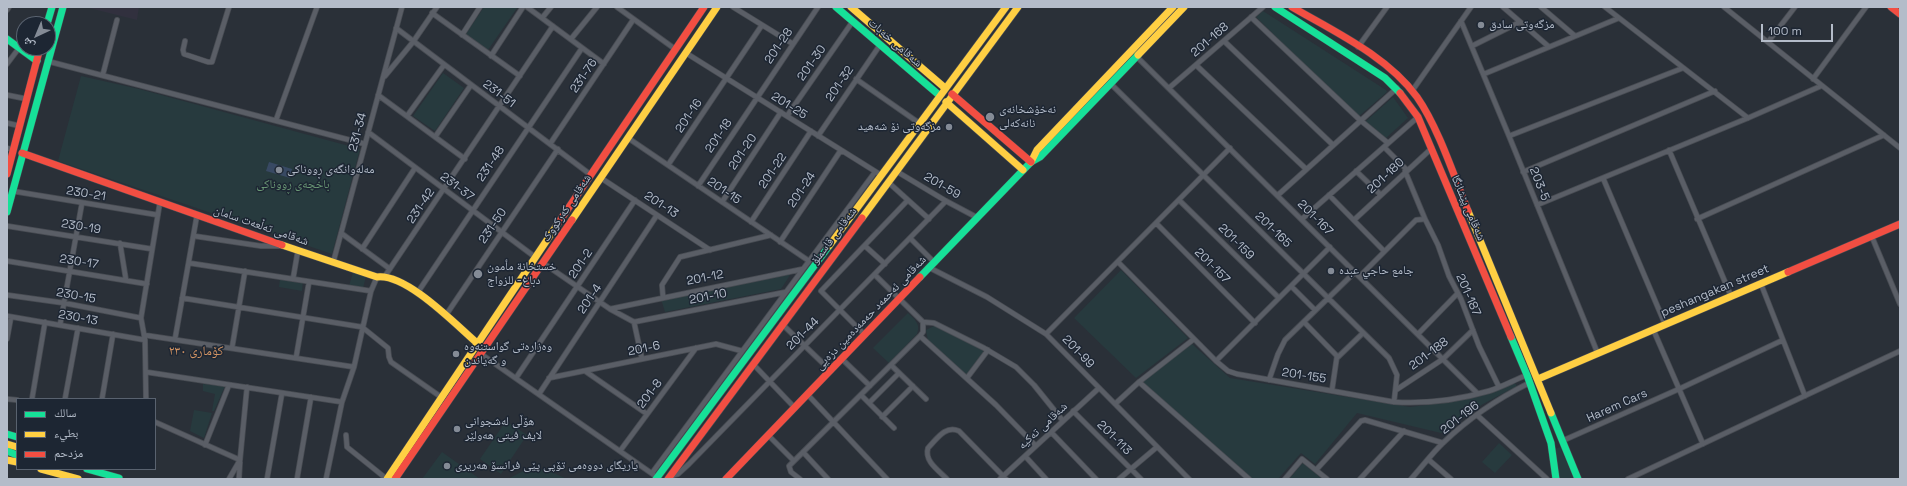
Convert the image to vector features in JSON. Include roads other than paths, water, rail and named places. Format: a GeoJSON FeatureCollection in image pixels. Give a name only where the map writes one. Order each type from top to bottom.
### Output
{"type":"FeatureCollection","features":[{"type":"Feature","properties":{"kind":"main road"},"geometry":{"type":"LineString","coordinates":[[7,212],[12,192],[11,181],[22,153],[63,7]]}},
{"type":"Feature","properties":{"kind":"main road","name":"شەقامی کەرکووک"},"geometry":{"type":"LineString","coordinates":[[384,478],[405,444],[429,415],[704,7]]}},
{"type":"Feature","properties":{"kind":"main road","name":"شەقامی کەرکووک"},"geometry":{"type":"LineString","coordinates":[[395,479],[717,7]]}},
{"type":"Feature","properties":{"kind":"main road","name":"شەقامی خەبات"},"geometry":{"type":"LineString","coordinates":[[836,7],[940,96]]}},
{"type":"Feature","properties":{"kind":"main road","name":"شەقامی خەبات"},"geometry":{"type":"LineString","coordinates":[[851,7],[945,88]]}},
{"type":"Feature","properties":{"kind":"main road","name":"شەقامی قاسملۆ"},"geometry":{"type":"LineString","coordinates":[[655,476],[710,406],[878,173],[940,96],[1006,7]]}},
{"type":"Feature","properties":{"kind":"main road","name":"شەقامی قاسملۆ"},"geometry":{"type":"LineString","coordinates":[[670,478],[946,102],[1018,7]]}},
{"type":"Feature","properties":{"kind":"main road","name":"شەقامی ئەحمەد حەمەدەمین دزەیی"},"geometry":{"type":"LineString","coordinates":[[1031,162],[1037,150],[1173,7]]}},
{"type":"Feature","properties":{"kind":"main road","name":"شەقامی ئەحمەد حەمەدەمین دزەیی"},"geometry":{"type":"LineString","coordinates":[[726,479],[733,476],[831,370],[1023,170],[1031,162],[1043,154],[1184,7]]}},
{"type":"Feature","properties":{"kind":"main road","name":"شەقامی پێشانگا"},"geometry":{"type":"LineString","coordinates":[[1275,7],[1386,78],[1408,101],[1418,116],[1527,374],[1551,443],[1555,478]]}},
{"type":"Feature","properties":{"kind":"main road","name":"شەقامی پێشانگا"},"geometry":{"type":"LineString","coordinates":[[1292,7],[1382,63],[1412,91],[1421,104],[1433,128],[1578,479]]}},
{"type":"Feature","properties":{"kind":"main road"},"geometry":{"type":"LineString","coordinates":[[1891,7],[1900,14]]}},
{"type":"Feature","properties":{"kind":"main road"},"geometry":{"type":"LineString","coordinates":[[1326,39],[1331,30]]}},
{"type":"Feature","properties":{"kind":"main road"},"geometry":{"type":"LineString","coordinates":[[7,39],[16,46]]}},
{"type":"Feature","properties":{"kind":"main road"},"geometry":{"type":"LineString","coordinates":[[30,56],[37,61]]}},
{"type":"Feature","properties":{"kind":"main road"},"geometry":{"type":"LineString","coordinates":[[7,174],[10,149],[20,126],[38,56]]}},
{"type":"Feature","properties":{"kind":"main road"},"geometry":{"type":"LineString","coordinates":[[909,70],[915,62]]}},
{"type":"Feature","properties":{"kind":"main road"},"geometry":{"type":"LineString","coordinates":[[952,94],[1031,162]]}},
{"type":"Feature","properties":{"kind":"main road"},"geometry":{"type":"LineString","coordinates":[[946,102],[1023,170]]}},
{"type":"Feature","properties":{"kind":"main road"},"geometry":{"type":"LineString","coordinates":[[1425,131],[1433,128]]}},
{"type":"Feature","properties":{"kind":"main road"},"geometry":{"type":"LineString","coordinates":[[609,147],[610,154],[614,155],[618,153]]}},
{"type":"Feature","properties":{"kind":"main road","name":"شەقامی تەڵعەت سامان"},"geometry":{"type":"LineString","coordinates":[[22,153],[377,278]]}},
{"type":"Feature","properties":{"kind":"main road"},"geometry":{"type":"LineString","coordinates":[[599,163],[605,160],[608,163],[608,168]]}},
{"type":"Feature","properties":{"kind":"main road","name":"peshangakan street"},"geometry":{"type":"LineString","coordinates":[[1538,380],[1653,329],[1900,224]]}},
{"type":"Feature","properties":{"kind":"main road"},"geometry":{"type":"LineString","coordinates":[[1470,241],[1478,238]]}},
{"type":"Feature","properties":{"kind":"main road"},"geometry":{"type":"LineString","coordinates":[[377,278],[388,272],[418,292],[446,314],[477,343]]}},
{"type":"Feature","properties":{"kind":"main road"},"geometry":{"type":"LineString","coordinates":[[710,406],[718,411]]}},
{"type":"Feature","properties":{"kind":"main road","name":"شەقامی کەرکووک"},"geometry":{"type":"LineString","coordinates":[[401,479],[419,452],[436,421]]}},
{"type":"Feature","properties":{"kind":"main road"},"geometry":{"type":"LineString","coordinates":[[1551,443],[1562,441]]}},
{"type":"Feature","properties":{"kind":"main road"},"geometry":{"type":"LineString","coordinates":[[45,470],[78,479]]}},
{"type":"Feature","properties":{"kind":"main road"},"geometry":{"type":"LineString","coordinates":[[64,470],[86,479]]}},
{"type":"Feature","properties":{"kind":"main road"},"geometry":{"type":"LineString","coordinates":[[90,470],[120,479]]}},
{"type":"Feature","properties":{"kind":"main road"},"geometry":{"type":"LineString","coordinates":[[104,470],[120,479]]}},
{"type":"Feature","properties":{"kind":"street"},"geometry":{"type":"LineString","coordinates":[[7,10],[10,7]]}},
{"type":"Feature","properties":{"kind":"street"},"geometry":{"type":"LineString","coordinates":[[185,41],[183,50],[184,54],[212,62],[229,7]]}},
{"type":"Feature","properties":{"kind":"street"},"geometry":{"type":"LineString","coordinates":[[276,120],[317,7]]}},
{"type":"Feature","properties":{"kind":"street","name":"231-34"},"geometry":{"type":"LineString","coordinates":[[333,263],[402,7]]}},
{"type":"Feature","properties":{"kind":"street"},"geometry":{"type":"LineString","coordinates":[[384,77],[413,42],[437,7]]}},
{"type":"Feature","properties":{"kind":"street"},"geometry":{"type":"LineString","coordinates":[[462,35],[480,7]]}},
{"type":"Feature","properties":{"kind":"street"},"geometry":{"type":"LineString","coordinates":[[491,56],[522,7]]}},
{"type":"Feature","properties":{"kind":"street"},"geometry":{"type":"LineString","coordinates":[[527,7],[604,64]]}},
{"type":"Feature","properties":{"kind":"street"},"geometry":{"type":"LineString","coordinates":[[542,18],[551,7]]}},
{"type":"Feature","properties":{"kind":"street"},"geometry":{"type":"LineString","coordinates":[[571,39],[597,7]]}},
{"type":"Feature","properties":{"kind":"street"},"geometry":{"type":"LineString","coordinates":[[733,7],[793,44]]}},
{"type":"Feature","properties":{"kind":"street","name":"201-28"},"geometry":{"type":"LineString","coordinates":[[757,97],[818,7]]}},
{"type":"Feature","properties":{"kind":"street","name":"201-168"},"geometry":{"type":"LineString","coordinates":[[1169,88],[1263,7]]}},
{"type":"Feature","properties":{"kind":"street"},"geometry":{"type":"LineString","coordinates":[[1358,47],[1387,7]]}},
{"type":"Feature","properties":{"kind":"street"},"geometry":{"type":"LineString","coordinates":[[1412,91],[1471,7]]}},
{"type":"Feature","properties":{"kind":"street"},"geometry":{"type":"LineString","coordinates":[[1503,7],[1548,46]]}},
{"type":"Feature","properties":{"kind":"street"},"geometry":{"type":"LineString","coordinates":[[1541,7],[1575,36]]}},
{"type":"Feature","properties":{"kind":"street"},"geometry":{"type":"LineString","coordinates":[[1605,7],[1748,118]]}},
{"type":"Feature","properties":{"kind":"street"},"geometry":{"type":"LineString","coordinates":[[1724,7],[1900,148]]}},
{"type":"Feature","properties":{"kind":"street"},"geometry":{"type":"LineString","coordinates":[[1768,42],[1795,7]]}},
{"type":"Feature","properties":{"kind":"street"},"geometry":{"type":"LineString","coordinates":[[1813,79],[1866,7]]}},
{"type":"Feature","properties":{"kind":"street"},"geometry":{"type":"LineString","coordinates":[[619,8],[633,20],[675,49]]}},
{"type":"Feature","properties":{"kind":"street"},"geometry":{"type":"LineString","coordinates":[[432,14],[520,76]]}},
{"type":"Feature","properties":{"kind":"street"},"geometry":{"type":"LineString","coordinates":[[1251,17],[1360,120],[1388,143]]}},
{"type":"Feature","properties":{"kind":"street"},"geometry":{"type":"LineString","coordinates":[[1484,74],[1548,46],[1619,18]]}},
{"type":"Feature","properties":{"kind":"street"},"geometry":{"type":"LineString","coordinates":[[103,74],[117,20]]}},
{"type":"Feature","properties":{"kind":"street","name":"231-76"},"geometry":{"type":"LineString","coordinates":[[550,144],[633,20]]}},
{"type":"Feature","properties":{"kind":"street","name":"201-30"},"geometry":{"type":"LineString","coordinates":[[787,116],[853,21]]}},
{"type":"Feature","properties":{"kind":"street","name":"203-5"},"geometry":{"type":"LineString","coordinates":[[1461,21],[1598,354]]}},
{"type":"Feature","properties":{"kind":"street"},"geometry":{"type":"LineString","coordinates":[[1472,46],[1520,22]]}},
{"type":"Feature","properties":{"kind":"street","name":"201-16"},"geometry":{"type":"LineString","coordinates":[[668,165],[762,25]]}},
{"type":"Feature","properties":{"kind":"street","name":"231-42"},"geometry":{"type":"LineString","coordinates":[[388,272],[553,26]]}},
{"type":"Feature","properties":{"kind":"street","name":"231-51"},"geometry":{"type":"LineString","coordinates":[[396,28],[591,175]]}},
{"type":"Feature","properties":{"kind":"street"},"geometry":{"type":"LineString","coordinates":[[1224,41],[1333,145]]}},
{"type":"Feature","properties":{"kind":"street","name":"201-32"},"geometry":{"type":"LineString","coordinates":[[818,136],[880,45]]}},
{"type":"Feature","properties":{"kind":"street","name":"231-48"},"geometry":{"type":"LineString","coordinates":[[418,292],[582,48]]}},
{"type":"Feature","properties":{"kind":"street"},"geometry":{"type":"LineString","coordinates":[[7,64],[16,52]]}},
{"type":"Feature","properties":{"kind":"street","name":"201-25"},"geometry":{"type":"LineString","coordinates":[[686,53],[878,173]]}},
{"type":"Feature","properties":{"kind":"street","name":"201-167"},"geometry":{"type":"LineString","coordinates":[[1137,57],[1477,393]]}},
{"type":"Feature","properties":{"kind":"street"},"geometry":{"type":"LineString","coordinates":[[48,61],[103,74],[365,144]]}},
{"type":"Feature","properties":{"kind":"street"},"geometry":{"type":"LineString","coordinates":[[407,116],[444,65]]}},
{"type":"Feature","properties":{"kind":"street"},"geometry":{"type":"LineString","coordinates":[[1196,65],[1306,169]]}},
{"type":"Feature","properties":{"kind":"street"},"geometry":{"type":"LineString","coordinates":[[1509,136],[1683,68]]}},
{"type":"Feature","properties":{"kind":"street"},"geometry":{"type":"LineString","coordinates":[[856,79],[919,123]]}},
{"type":"Feature","properties":{"kind":"street","name":"201-165"},"geometry":{"type":"LineString","coordinates":[[1111,84],[1389,358],[1397,375],[1394,402]]}},
{"type":"Feature","properties":{"kind":"street"},"geometry":{"type":"LineString","coordinates":[[435,137],[471,85]]}},
{"type":"Feature","properties":{"kind":"street"},"geometry":{"type":"LineString","coordinates":[[1536,205],[1748,118],[1821,86]]}},
{"type":"Feature","properties":{"kind":"street"},"geometry":{"type":"LineString","coordinates":[[1278,195],[1397,88]]}},
{"type":"Feature","properties":{"kind":"street"},"geometry":{"type":"LineString","coordinates":[[1523,172],[1715,92]]}},
{"type":"Feature","properties":{"kind":"street"},"geometry":{"type":"LineString","coordinates":[[7,95],[27,99]]}},
{"type":"Feature","properties":{"kind":"street"},"geometry":{"type":"LineString","coordinates":[[378,95],[465,159]]}},
{"type":"Feature","properties":{"kind":"street","name":"201-18"},"geometry":{"type":"LineString","coordinates":[[698,186],[757,97]]}},
{"type":"Feature","properties":{"kind":"street","name":"201-20"},"geometry":{"type":"LineString","coordinates":[[722,202],[781,112]]}},
{"type":"Feature","properties":{"kind":"street"},"geometry":{"type":"LineString","coordinates":[[1302,219],[1418,116]]}},
{"type":"Feature","properties":{"kind":"street"},"geometry":{"type":"LineString","coordinates":[[7,123],[20,126]]}},
{"type":"Feature","properties":{"kind":"street","name":"231-37"},"geometry":{"type":"LineString","coordinates":[[368,132],[535,257]]}},
{"type":"Feature","properties":{"kind":"street","name":"201-22"},"geometry":{"type":"LineString","coordinates":[[751,222],[811,132]]}},
{"type":"Feature","properties":{"kind":"street"},"geometry":{"type":"LineString","coordinates":[[1697,219],[1884,134]]}},
{"type":"Feature","properties":{"kind":"street","name":"201-15"},"geometry":{"type":"LineString","coordinates":[[628,138],[809,261]]}},
{"type":"Feature","properties":{"kind":"street"},"geometry":{"type":"LineString","coordinates":[[1384,147],[1406,170]]}},
{"type":"Feature","properties":{"kind":"street"},"geometry":{"type":"LineString","coordinates":[[1046,334],[1230,148]]}},
{"type":"Feature","properties":{"kind":"street","name":"201-180"},"geometry":{"type":"LineString","coordinates":[[1354,220],[1406,170],[1432,148]]}},
{"type":"Feature","properties":{"kind":"street","name":"231-50"},"geometry":{"type":"LineString","coordinates":[[446,314],[558,149]]}},
{"type":"Feature","properties":{"kind":"street","name":"201-24"},"geometry":{"type":"LineString","coordinates":[[780,242],[841,150]]}},
{"type":"Feature","properties":{"kind":"street"},"geometry":{"type":"LineString","coordinates":[[1669,150],[1731,296]]}},
{"type":"Feature","properties":{"kind":"street"},"geometry":{"type":"LineString","coordinates":[[362,249],[416,168]]}},
{"type":"Feature","properties":{"kind":"street","name":"201-187"},"geometry":{"type":"LineString","coordinates":[[1406,170],[1425,219],[1438,245],[1448,276],[1458,293],[1499,387]]}},
{"type":"Feature","properties":{"kind":"street","name":"201-59"},"geometry":{"type":"LineString","coordinates":[[896,171],[978,218]]}},
{"type":"Feature","properties":{"kind":"street"},"geometry":{"type":"LineString","coordinates":[[1356,171],[1381,194]]}},
{"type":"Feature","properties":{"kind":"street"},"geometry":{"type":"LineString","coordinates":[[481,354],[655,476],[742,351],[809,261],[878,173]]}},
{"type":"Feature","properties":{"kind":"street","name":"201-13"},"geometry":{"type":"LineString","coordinates":[[601,178],[710,250]]}},
{"type":"Feature","properties":{"kind":"street"},"geometry":{"type":"LineString","coordinates":[[1603,178],[1665,324]]}},
{"type":"Feature","properties":{"kind":"street"},"geometry":{"type":"LineString","coordinates":[[888,182],[907,201],[929,219]]}},
{"type":"Feature","properties":{"kind":"street","name":"230-21"},"geometry":{"type":"LineString","coordinates":[[12,192],[158,215]]}},
{"type":"Feature","properties":{"kind":"street"},"geometry":{"type":"LineString","coordinates":[[1329,195],[1384,251]]}},
{"type":"Feature","properties":{"kind":"street","name":"201-2"},"geometry":{"type":"LineString","coordinates":[[516,378],[635,200]]}},
{"type":"Feature","properties":{"kind":"street","name":"201-159"},"geometry":{"type":"LineString","coordinates":[[1179,200],[1279,298]]}},
{"type":"Feature","properties":{"kind":"street"},"geometry":{"type":"LineString","coordinates":[[865,335],[821,291],[822,288],[865,246],[907,201]]}},
{"type":"Feature","properties":{"kind":"street","name":"201-44"},"geometry":{"type":"LineString","coordinates":[[670,478],[678,474],[689,464],[806,346],[946,201]]}},
{"type":"Feature","properties":{"kind":"street"},"geometry":{"type":"LineString","coordinates":[[146,398],[144,337],[141,318],[160,202]]}},
{"type":"Feature","properties":{"kind":"street"},"geometry":{"type":"LineString","coordinates":[[60,326],[82,203]]}},
{"type":"Feature","properties":{"kind":"street"},"geometry":{"type":"LineString","coordinates":[[175,340],[197,215]]}},
{"type":"Feature","properties":{"kind":"street","name":"201-4"},"geometry":{"type":"LineString","coordinates":[[539,394],[658,215]]}},
{"type":"Feature","properties":{"kind":"street"},"geometry":{"type":"LineString","coordinates":[[1360,276],[1416,220],[1425,219]]}},
{"type":"Feature","properties":{"kind":"street","name":"201-157"},"geometry":{"type":"LineString","coordinates":[[1156,223],[1255,323]]}},
{"type":"Feature","properties":{"kind":"street","name":"230-19"},"geometry":{"type":"LineString","coordinates":[[7,226],[152,249]]}},
{"type":"Feature","properties":{"kind":"street"},"geometry":{"type":"LineString","coordinates":[[341,233],[388,272]]}},
{"type":"Feature","properties":{"kind":"street"},"geometry":{"type":"LineString","coordinates":[[663,297],[662,285],[680,257],[771,235]]}},
{"type":"Feature","properties":{"kind":"street"},"geometry":{"type":"LineString","coordinates":[[194,236],[261,246],[284,246]]}},
{"type":"Feature","properties":{"kind":"street"},"geometry":{"type":"LineString","coordinates":[[1872,237],[1900,304]]}},
{"type":"Feature","properties":{"kind":"street","name":"201-99"},"geometry":{"type":"LineString","coordinates":[[910,238],[932,266],[987,297],[1046,334],[1189,479]]}},
{"type":"Feature","properties":{"kind":"street"},"geometry":{"type":"LineString","coordinates":[[120,243],[126,280]]}},
{"type":"Feature","properties":{"kind":"street"},"geometry":{"type":"LineString","coordinates":[[865,246],[885,264]]}},
{"type":"Feature","properties":{"kind":"street"},"geometry":{"type":"LineString","coordinates":[[1216,361],[1330,247]]}},
{"type":"Feature","properties":{"kind":"street"},"geometry":{"type":"LineString","coordinates":[[293,279],[298,250]]}},
{"type":"Feature","properties":{"kind":"street","name":"230-17"},"geometry":{"type":"LineString","coordinates":[[7,261],[147,284]]}},
{"type":"Feature","properties":{"kind":"street","name":"201-155"},"geometry":{"type":"LineString","coordinates":[[1118,262],[1216,361],[1232,373],[1394,402],[1432,402],[1477,393],[1499,387],[1527,374]]}},
{"type":"Feature","properties":{"kind":"street"},"geometry":{"type":"LineString","coordinates":[[189,263],[371,291]]}},
{"type":"Feature","properties":{"kind":"street"},"geometry":{"type":"LineString","coordinates":[[543,263],[610,309],[634,322],[642,359]]}},
{"type":"Feature","properties":{"kind":"street","name":"201-12"},"geometry":{"type":"LineString","coordinates":[[610,309],[803,269]]}},
{"type":"Feature","properties":{"kind":"street"},"geometry":{"type":"LineString","coordinates":[[232,348],[245,272]]}},
{"type":"Feature","properties":{"kind":"street"},"geometry":{"type":"LineString","coordinates":[[1269,380],[1282,344],[1355,272]]}},
{"type":"Feature","properties":{"kind":"street"},"geometry":{"type":"LineString","coordinates":[[875,275],[923,322],[934,323],[988,350],[1016,368],[1034,385],[1063,421]]}},
{"type":"Feature","properties":{"kind":"street"},"geometry":{"type":"LineString","coordinates":[[326,479],[342,402],[354,366],[371,291],[377,278]]}},
{"type":"Feature","properties":{"kind":"street"},"geometry":{"type":"LineString","coordinates":[[296,358],[310,282]]}},
{"type":"Feature","properties":{"kind":"street"},"geometry":{"type":"LineString","coordinates":[[1761,284],[1805,396]]}},
{"type":"Feature","properties":{"kind":"street"},"geometry":{"type":"LineString","coordinates":[[1291,286],[1315,310]]}},
{"type":"Feature","properties":{"kind":"street","name":"201-10"},"geometry":{"type":"LineString","coordinates":[[634,322],[786,292]]}},
{"type":"Feature","properties":{"kind":"street"},"geometry":{"type":"LineString","coordinates":[[1418,334],[1458,293]]}},
{"type":"Feature","properties":{"kind":"street","name":"230-15"},"geometry":{"type":"LineString","coordinates":[[7,295],[64,303],[141,318]]}},
{"type":"Feature","properties":{"kind":"street"},"geometry":{"type":"LineString","coordinates":[[182,298],[362,327],[388,348],[391,362],[440,398]]}},
{"type":"Feature","properties":{"kind":"street"},"geometry":{"type":"LineString","coordinates":[[7,340],[9,317]]}},
{"type":"Feature","properties":{"kind":"street","name":"230-13"},"geometry":{"type":"LineString","coordinates":[[9,317],[113,334],[175,340],[354,366]]}},
{"type":"Feature","properties":{"kind":"street"},"geometry":{"type":"LineString","coordinates":[[32,398],[45,322]]}},
{"type":"Feature","properties":{"kind":"street"},"geometry":{"type":"LineString","coordinates":[[800,479],[789,469],[789,466],[920,336],[923,332],[923,322]]}},
{"type":"Feature","properties":{"kind":"street"},"geometry":{"type":"LineString","coordinates":[[1304,322],[1338,358]]}},
{"type":"Feature","properties":{"kind":"street"},"geometry":{"type":"LineString","coordinates":[[782,324],[831,370]]}},
{"type":"Feature","properties":{"kind":"street"},"geometry":{"type":"LineString","coordinates":[[65,398],[78,328]]}},
{"type":"Feature","properties":{"kind":"street"},"geometry":{"type":"LineString","coordinates":[[1653,329],[1703,444]]}},
{"type":"Feature","properties":{"kind":"street","name":"201-188"},"geometry":{"type":"LineString","coordinates":[[1396,390],[1443,359],[1473,330]]}},
{"type":"Feature","properties":{"kind":"street"},"geometry":{"type":"LineString","coordinates":[[1332,390],[1338,358],[1363,332]]}},
{"type":"Feature","properties":{"kind":"street"},"geometry":{"type":"LineString","coordinates":[[102,398],[113,334]]}},
{"type":"Feature","properties":{"kind":"street"},"geometry":{"type":"LineString","coordinates":[[920,336],[996,405],[1036,446]]}},
{"type":"Feature","properties":{"kind":"street"},"geometry":{"type":"LineString","coordinates":[[1115,404],[1139,382],[1194,339]]}},
{"type":"Feature","properties":{"kind":"street","name":"Harem Cars"},"geometry":{"type":"LineString","coordinates":[[1562,441],[1679,389],[1783,340]]}},
{"type":"Feature","properties":{"kind":"street","name":"201-6"},"geometry":{"type":"LineString","coordinates":[[549,378],[716,344],[742,351]]}},
{"type":"Feature","properties":{"kind":"street","name":"201-8"},"geometry":{"type":"LineString","coordinates":[[620,450],[696,348]]}},
{"type":"Feature","properties":{"kind":"street"},"geometry":{"type":"LineString","coordinates":[[966,378],[988,350]]}},
{"type":"Feature","properties":{"kind":"street"},"geometry":{"type":"LineString","coordinates":[[1628,479],[1900,351]]}},
{"type":"Feature","properties":{"kind":"street"},"geometry":{"type":"LineString","coordinates":[[842,359],[870,386]]}},
{"type":"Feature","properties":{"kind":"street"},"geometry":{"type":"LineString","coordinates":[[753,364],[795,408]]}},
{"type":"Feature","properties":{"kind":"street"},"geometry":{"type":"LineString","coordinates":[[891,365],[926,399]]}},
{"type":"Feature","properties":{"kind":"street"},"geometry":{"type":"LineString","coordinates":[[584,371],[647,414]]}},
{"type":"Feature","properties":{"kind":"street"},"geometry":{"type":"LineString","coordinates":[[146,372],[342,402]]}},
{"type":"Feature","properties":{"kind":"street"},"geometry":{"type":"LineString","coordinates":[[869,403],[899,373]]}},
{"type":"Feature","properties":{"kind":"street"},"geometry":{"type":"LineString","coordinates":[[1515,379],[1519,388]]}},
{"type":"Feature","properties":{"kind":"street"},"geometry":{"type":"LineString","coordinates":[[1139,382],[1249,479]]}},
{"type":"Feature","properties":{"kind":"street","name":"201-196"},"geometry":{"type":"LineString","coordinates":[[1411,479],[1443,443],[1477,416],[1529,383]]}},
{"type":"Feature","properties":{"kind":"street"},"geometry":{"type":"LineString","coordinates":[[205,445],[229,385]]}},
{"type":"Feature","properties":{"kind":"street"},"geometry":{"type":"LineString","coordinates":[[882,417],[913,386]]}},
{"type":"Feature","properties":{"kind":"street"},"geometry":{"type":"LineString","coordinates":[[239,479],[247,387]]}},
{"type":"Feature","properties":{"kind":"street","name":"شەقامی تەکیە"},"geometry":{"type":"LineString","coordinates":[[1003,478],[1099,388]]}},
{"type":"Feature","properties":{"kind":"street"},"geometry":{"type":"LineString","coordinates":[[267,479],[282,393]]}},
{"type":"Feature","properties":{"kind":"street"},"geometry":{"type":"LineString","coordinates":[[808,395],[887,479]]}},
{"type":"Feature","properties":{"kind":"street"},"geometry":{"type":"LineString","coordinates":[[860,395],[894,428]]}},
{"type":"Feature","properties":{"kind":"street"},"geometry":{"type":"LineString","coordinates":[[297,479],[311,397]]}},
{"type":"Feature","properties":{"kind":"street","name":"201-113"},"geometry":{"type":"LineString","coordinates":[[1073,411],[1141,479]]}},
{"type":"Feature","properties":{"kind":"street"},"geometry":{"type":"LineString","coordinates":[[1477,416],[1547,479]]}},
{"type":"Feature","properties":{"kind":"street"},"geometry":{"type":"LineString","coordinates":[[1316,470],[1361,421],[1365,420],[1443,443]]}},
{"type":"Feature","properties":{"kind":"street"},"geometry":{"type":"LineString","coordinates":[[156,422],[240,460]]}},
{"type":"Feature","properties":{"kind":"street"},"geometry":{"type":"LineString","coordinates":[[947,479],[930,462],[927,451],[945,430],[952,429],[959,431],[1003,478]]}},
{"type":"Feature","properties":{"kind":"street"},"geometry":{"type":"LineString","coordinates":[[1360,479],[1404,431]]}},
{"type":"Feature","properties":{"kind":"street"},"geometry":{"type":"LineString","coordinates":[[1051,432],[1096,479]]}},
{"type":"Feature","properties":{"kind":"street"},"geometry":{"type":"LineString","coordinates":[[346,435],[346,447],[384,478]]}},
{"type":"Feature","properties":{"kind":"street"},"geometry":{"type":"LineString","coordinates":[[769,436],[794,460]]}},
{"type":"Feature","properties":{"kind":"street"},"geometry":{"type":"LineString","coordinates":[[1119,479],[1157,447]]}},
{"type":"Feature","properties":{"kind":"street"},"geometry":{"type":"LineString","coordinates":[[803,452],[828,479]]}},
{"type":"Feature","properties":{"kind":"street"},"geometry":{"type":"LineString","coordinates":[[1025,456],[1046,479]]}},
{"type":"Feature","properties":{"kind":"street"},"geometry":{"type":"LineString","coordinates":[[1285,479],[1302,459],[1327,479]]}},
{"type":"Feature","properties":{"kind":"street"},"geometry":{"type":"LineString","coordinates":[[229,479],[240,460]]}},
{"type":"Feature","properties":{"kind":"street"},"geometry":{"type":"LineString","coordinates":[[1429,460],[1451,479]]}},
{"type":"Feature","properties":{"kind":"water","name":"مەلەوانگەی ڕووناکی"},"geometry":{"type":"Polygon","coordinates":[[[269,162],[292,169],[290,178],[266,171],[269,162]]]}},
{"type":"Feature","properties":{"kind":"place","name":"مزگەوتی سادق"},"geometry":{"type":"Point","coordinates":[1481,25]}},
{"type":"Feature","properties":{"kind":"place","name":"نەخۆشخانەی نانەکەلی"},"geometry":{"type":"Point","coordinates":[990,117]}},
{"type":"Feature","properties":{"kind":"place","name":"مزگەوتی نۆ شەهید"},"geometry":{"type":"Point","coordinates":[949,127]}},
{"type":"Feature","properties":{"kind":"place","name":"مەلەوانگەی ڕووناکی"},"geometry":{"type":"Point","coordinates":[279,170]}},
{"type":"Feature","properties":{"kind":"place","name":"جامع حاجي عبده"},"geometry":{"type":"Point","coordinates":[1331,271]}},
{"type":"Feature","properties":{"kind":"place","name":"خستخانة مأمون دباغ- للزواج"},"geometry":{"type":"Point","coordinates":[478,274]}},
{"type":"Feature","properties":{"kind":"place","name":"وەزارەتی گواستنەوە و گەیاندن"},"geometry":{"type":"Point","coordinates":[456,354]}},
{"type":"Feature","properties":{"kind":"place","name":"هۆڵی لەشجوانی لایف فیتی هەولێر"},"geometry":{"type":"Point","coordinates":[457,429]}},
{"type":"Feature","properties":{"kind":"place","name":"یاریگای دووەمی تۆپی پێی فرانسۆ هەریری"},"geometry":{"type":"Point","coordinates":[447,466]}},
{"type":"Feature","properties":{"kind":"district","name":"کۆماری ٢٣٠"},"geometry":{"type":"Point","coordinates":[196,351]}},
{"type":"Feature","properties":{"kind":"park label","name":"باخچەی ڕووناکی"},"geometry":{"type":"Point","coordinates":[293,185]}}]}
